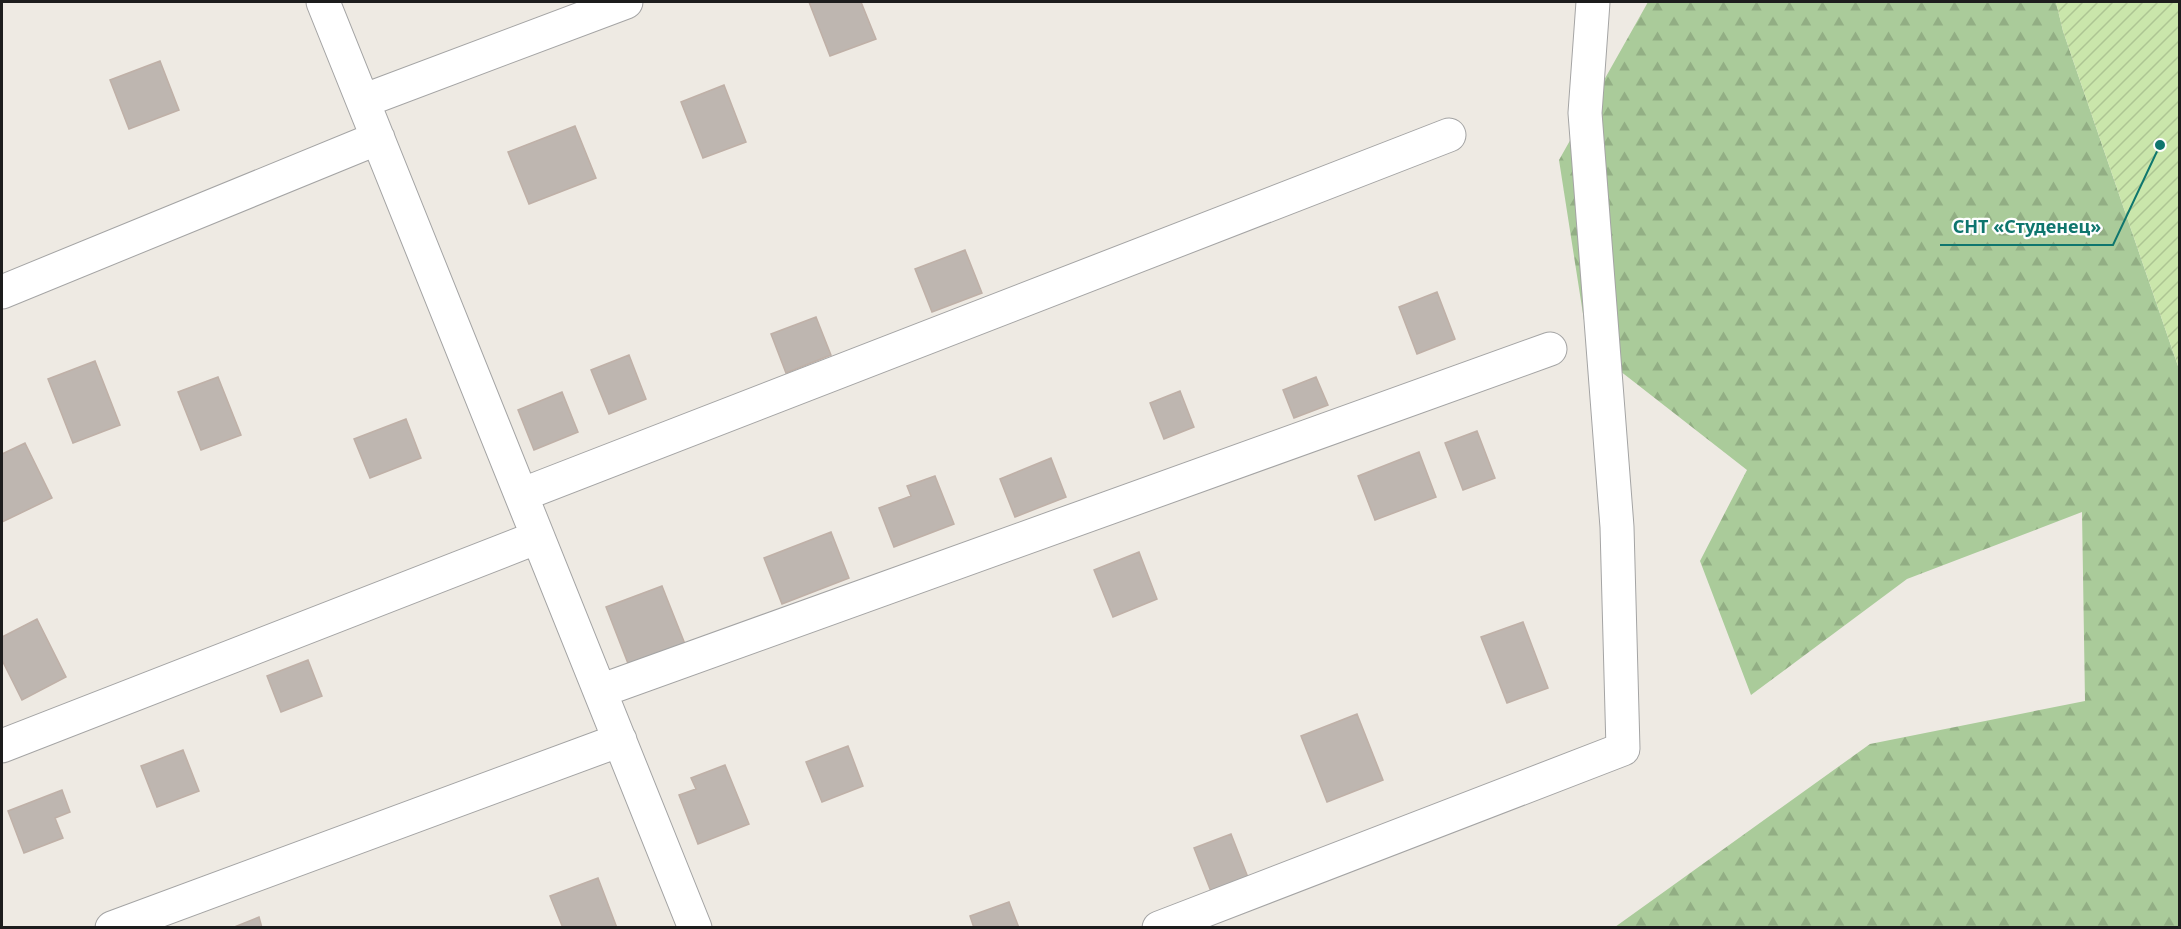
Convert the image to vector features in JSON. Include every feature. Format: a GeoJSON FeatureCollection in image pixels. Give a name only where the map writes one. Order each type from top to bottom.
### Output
{"type":"FeatureCollection","features":[{"type":"Feature","properties":{"kind":"street"},"geometry":{"type":"LineString","coordinates":[[323,2],[695,927]]}},
{"type":"Feature","properties":{"kind":"street"},"geometry":{"type":"LineString","coordinates":[[363,101],[626,2]]}},
{"type":"Feature","properties":{"kind":"street"},"geometry":{"type":"LineString","coordinates":[[1159,927],[1623,749],[1617,527],[1586,113],[1593,2]]}},
{"type":"Feature","properties":{"kind":"street"},"geometry":{"type":"LineString","coordinates":[[521,495],[1449,135]]}},
{"type":"Feature","properties":{"kind":"street"},"geometry":{"type":"LineString","coordinates":[[2,292],[378,138]]}},
{"type":"Feature","properties":{"kind":"street"},"geometry":{"type":"LineString","coordinates":[[600,691],[1550,349]]}},
{"type":"Feature","properties":{"kind":"street"},"geometry":{"type":"LineString","coordinates":[[2,746],[538,537]]}},
{"type":"Feature","properties":{"kind":"street"},"geometry":{"type":"LineString","coordinates":[[112,927],[620,740]]}},
{"type":"Feature","properties":{"kind":"green space"},"geometry":{"type":"Polygon","coordinates":[[[1648,2],[2056,2],[2063,31],[2179,369],[2179,927],[1615,927],[1870,744],[2085,701],[2082,512],[1907,579],[1751,695],[1700,561],[1747,470],[1588,346],[1559,160],[1648,2]]]}},
{"type":"Feature","properties":{"kind":"green space"},"geometry":{"type":"Polygon","coordinates":[[[2056,2],[2179,2],[2179,369],[2063,31],[2056,2]]]}},
{"type":"Feature","properties":{"kind":"building"},"geometry":{"type":"Polygon","coordinates":[[[809,2],[861,2],[876,39],[830,56],[809,2]]]}},
{"type":"Feature","properties":{"kind":"building"},"geometry":{"type":"Polygon","coordinates":[[[160,61],[179,110],[129,129],[110,80],[160,61]]]}},
{"type":"Feature","properties":{"kind":"building"},"geometry":{"type":"Polygon","coordinates":[[[724,85],[746,142],[703,158],[681,102],[724,85]]]}},
{"type":"Feature","properties":{"kind":"building"},"geometry":{"type":"Polygon","coordinates":[[[575,126],[596,178],[529,204],[508,152],[575,126]]]}},
{"type":"Feature","properties":{"kind":"building"},"geometry":{"type":"Polygon","coordinates":[[[965,250],[982,293],[932,312],[915,269],[965,250]]]}},
{"type":"Feature","properties":{"kind":"building"},"geometry":{"type":"Polygon","coordinates":[[[1437,292],[1455,339],[1417,354],[1399,307],[1437,292]]]}},
{"type":"Feature","properties":{"kind":"building"},"geometry":{"type":"Polygon","coordinates":[[[816,317],[831,355],[786,373],[771,334],[816,317]]]}},
{"type":"Feature","properties":{"kind":"building"},"geometry":{"type":"Polygon","coordinates":[[[629,355],[646,399],[609,414],[591,370],[629,355]]]}},
{"type":"Feature","properties":{"kind":"building"},"geometry":{"type":"Polygon","coordinates":[[[95,361],[120,425],[73,443],[48,379],[95,361]]]}},
{"type":"Feature","properties":{"kind":"building"},"geometry":{"type":"Polygon","coordinates":[[[218,377],[241,435],[201,450],[178,392],[218,377]]]}},
{"type":"Feature","properties":{"kind":"building"},"geometry":{"type":"Polygon","coordinates":[[[1316,377],[1328,405],[1294,418],[1283,390],[1316,377]]]}},
{"type":"Feature","properties":{"kind":"building"},"geometry":{"type":"Polygon","coordinates":[[[1180,391],[1194,427],[1164,439],[1150,403],[1180,391]]]}},
{"type":"Feature","properties":{"kind":"building"},"geometry":{"type":"Polygon","coordinates":[[[562,392],[578,432],[534,450],[518,410],[562,392]]]}},
{"type":"Feature","properties":{"kind":"building"},"geometry":{"type":"Polygon","coordinates":[[[406,419],[421,458],[370,478],[354,439],[406,419]]]}},
{"type":"Feature","properties":{"kind":"building"},"geometry":{"type":"Polygon","coordinates":[[[1477,431],[1495,478],[1463,490],[1445,443],[1477,431]]]}},
{"type":"Feature","properties":{"kind":"building"},"geometry":{"type":"Polygon","coordinates":[[[25,443],[52,498],[2,522],[2,454],[25,443]]]}},
{"type":"Feature","properties":{"kind":"building"},"geometry":{"type":"Polygon","coordinates":[[[1419,452],[1436,497],[1375,520],[1358,476],[1419,452]]]}},
{"type":"Feature","properties":{"kind":"building"},"geometry":{"type":"Polygon","coordinates":[[[1051,458],[1066,497],[1015,517],[1000,479],[1051,458]]]}},
{"type":"Feature","properties":{"kind":"building"},"geometry":{"type":"Polygon","coordinates":[[[935,476],[954,524],[894,547],[879,508],[911,496],[907,486],[935,476]]]}},
{"type":"Feature","properties":{"kind":"building"},"geometry":{"type":"Polygon","coordinates":[[[831,532],[849,578],[782,604],[764,558],[831,532]]]}},
{"type":"Feature","properties":{"kind":"building"},"geometry":{"type":"Polygon","coordinates":[[[1139,552],[1157,599],[1113,617],[1094,570],[1139,552]]]}},
{"type":"Feature","properties":{"kind":"building"},"geometry":{"type":"Polygon","coordinates":[[[662,586],[685,644],[629,666],[606,607],[662,586]]]}},
{"type":"Feature","properties":{"kind":"building"},"geometry":{"type":"Polygon","coordinates":[[[37,619],[66,677],[22,700],[2,660],[2,637],[37,619]]]}},
{"type":"Feature","properties":{"kind":"building"},"geometry":{"type":"Polygon","coordinates":[[[1523,622],[1548,688],[1507,703],[1481,637],[1523,622]]]}},
{"type":"Feature","properties":{"kind":"building"},"geometry":{"type":"Polygon","coordinates":[[[308,660],[322,696],[281,712],[267,676],[308,660]]]}},
{"type":"Feature","properties":{"kind":"building"},"geometry":{"type":"Polygon","coordinates":[[[1357,714],[1383,780],[1327,802],[1301,736],[1357,714]]]}},
{"type":"Feature","properties":{"kind":"building"},"geometry":{"type":"Polygon","coordinates":[[[848,746],[863,786],[822,802],[806,762],[848,746]]]}},
{"type":"Feature","properties":{"kind":"building"},"geometry":{"type":"Polygon","coordinates":[[[183,750],[199,791],[157,807],[141,766],[183,750]]]}},
{"type":"Feature","properties":{"kind":"building"},"geometry":{"type":"Polygon","coordinates":[[[725,765],[749,824],[698,844],[679,795],[696,789],[691,778],[725,765]]]}},
{"type":"Feature","properties":{"kind":"building"},"geometry":{"type":"Polygon","coordinates":[[[62,790],[70,812],[55,818],[63,838],[24,853],[8,811],[62,790]]]}},
{"type":"Feature","properties":{"kind":"building"},"geometry":{"type":"Polygon","coordinates":[[[1231,834],[1249,880],[1212,894],[1194,848],[1231,834]]]}},
{"type":"Feature","properties":{"kind":"building"},"geometry":{"type":"Polygon","coordinates":[[[598,878],[617,928],[563,928],[550,896],[598,878]]]}},
{"type":"Feature","properties":{"kind":"building"},"geometry":{"type":"Polygon","coordinates":[[[1009,902],[1019,928],[974,928],[970,916],[1009,902]]]}},
{"type":"Feature","properties":{"kind":"building"},"geometry":{"type":"Polygon","coordinates":[[[259,917],[262,928],[232,928],[259,917]]]}},
{"type":"Feature","properties":{"kind":"place","name":"СНТ «Студенец»"},"geometry":{"type":"Point","coordinates":[2160,145]}}]}
